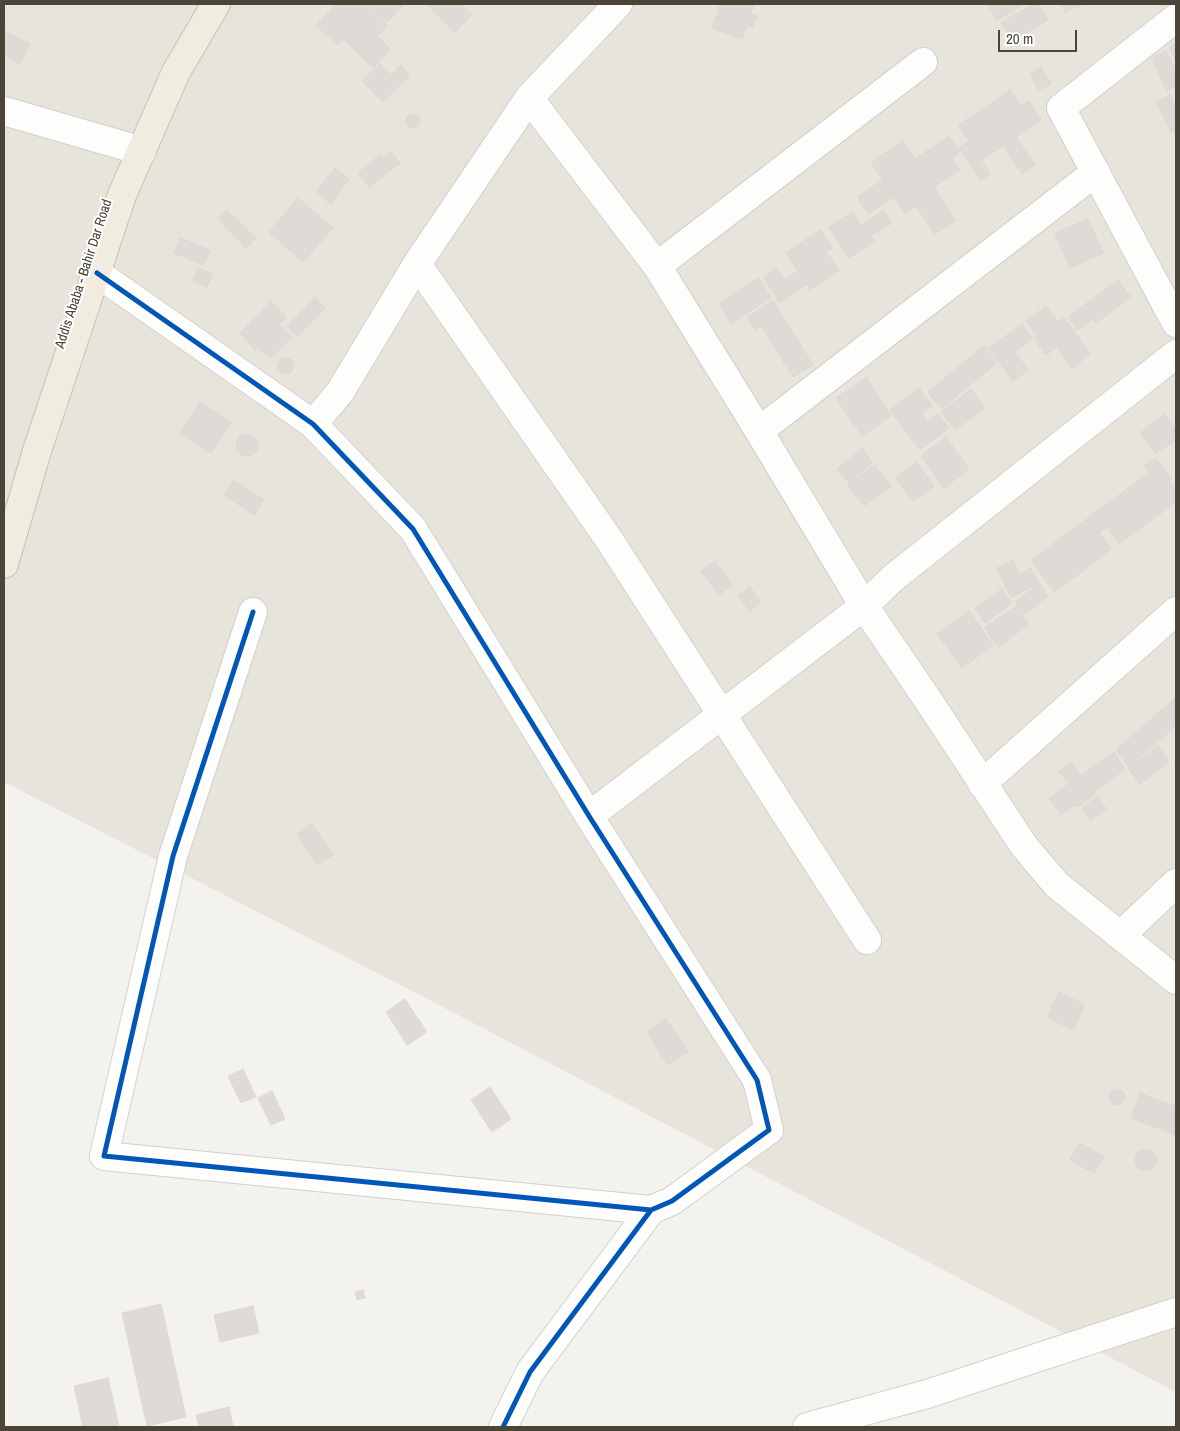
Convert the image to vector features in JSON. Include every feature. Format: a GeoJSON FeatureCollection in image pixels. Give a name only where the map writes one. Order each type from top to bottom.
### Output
{"type":"FeatureCollection","features":[{"type":"Feature","properties":{"kind":"highway","name":"Addis Ababa - Bahir Dar Road"},"geometry":{"type":"LineString","coordinates":[[4,564],[36,454],[122,195],[176,72],[216,4]]}},
{"type":"Feature","properties":{"kind":"street"},"geometry":{"type":"LineString","coordinates":[[313,424],[340,392],[417,264],[529,98],[618,4]]}},
{"type":"Feature","properties":{"kind":"street"},"geometry":{"type":"LineString","coordinates":[[1176,18],[1061,108],[1176,324]]}},
{"type":"Feature","properties":{"kind":"street"},"geometry":{"type":"LineString","coordinates":[[656,266],[923,62]]}},
{"type":"Feature","properties":{"kind":"street"},"geometry":{"type":"LineString","coordinates":[[529,98],[656,266],[864,606],[1024,846],[1057,885],[1176,980]]}},
{"type":"Feature","properties":{"kind":"street"},"geometry":{"type":"LineString","coordinates":[[4,111],[142,151]]}},
{"type":"Feature","properties":{"kind":"street"},"geometry":{"type":"LineString","coordinates":[[759,432],[1096,172]]}},
{"type":"Feature","properties":{"kind":"street"},"geometry":{"type":"LineString","coordinates":[[417,264],[608,538],[867,940]]}},
{"type":"Feature","properties":{"kind":"street"},"geometry":{"type":"LineString","coordinates":[[96,273],[313,424],[413,529],[589,816],[757,1080],[769,1130],[672,1201],[650,1210],[104,1156],[173,856],[253,612]]}},
{"type":"Feature","properties":{"kind":"street"},"geometry":{"type":"LineString","coordinates":[[589,816],[864,606],[892,578],[1176,354]]}},
{"type":"Feature","properties":{"kind":"street"},"geometry":{"type":"LineString","coordinates":[[982,784],[1176,611]]}},
{"type":"Feature","properties":{"kind":"street"},"geometry":{"type":"LineString","coordinates":[[1120,936],[1176,882]]}},
{"type":"Feature","properties":{"kind":"street"},"geometry":{"type":"LineString","coordinates":[[503,1427],[530,1372],[650,1210]]}},
{"type":"Feature","properties":{"kind":"street"},"geometry":{"type":"LineString","coordinates":[[807,1427],[927,1394],[1176,1312]]}},
{"type":"Feature","properties":{"kind":"shaded area"},"geometry":{"type":"Polygon","coordinates":[[[4,4],[1176,4],[1176,1392],[416,993],[4,782],[4,4]]]}},
{"type":"Feature","properties":{"kind":"building"},"geometry":{"type":"Polygon","coordinates":[[[336,4],[365,4],[387,25],[377,36],[391,49],[373,68],[343,39],[338,45],[316,25],[336,4]]]}},
{"type":"Feature","properties":{"kind":"building"},"geometry":{"type":"Polygon","coordinates":[[[367,4],[404,4],[387,22],[367,4]]]}},
{"type":"Feature","properties":{"kind":"building"},"geometry":{"type":"Polygon","coordinates":[[[430,4],[460,4],[472,15],[455,32],[428,6],[430,4]]]}},
{"type":"Feature","properties":{"kind":"building"},"geometry":{"type":"Polygon","coordinates":[[[720,4],[754,4],[750,14],[757,16],[753,27],[747,25],[742,39],[712,28],[720,4]]]}},
{"type":"Feature","properties":{"kind":"building"},"geometry":{"type":"Polygon","coordinates":[[[988,4],[1024,4],[997,20],[988,4]]]}},
{"type":"Feature","properties":{"kind":"building"},"geometry":{"type":"Polygon","coordinates":[[[1033,4],[1038,4],[1048,20],[1012,41],[1001,23],[1033,4]]]}},
{"type":"Feature","properties":{"kind":"building"},"geometry":{"type":"Polygon","coordinates":[[[1062,4],[1081,4],[1081,5],[1065,12],[1062,4]]]}},
{"type":"Feature","properties":{"kind":"building"},"geometry":{"type":"Polygon","coordinates":[[[4,31],[30,44],[20,64],[4,55],[4,31]]]}},
{"type":"Feature","properties":{"kind":"building"},"geometry":{"type":"Polygon","coordinates":[[[1176,44],[1176,60],[1169,48],[1176,44]]]}},
{"type":"Feature","properties":{"kind":"building"},"geometry":{"type":"Polygon","coordinates":[[[1166,51],[1176,71],[1176,86],[1167,91],[1152,58],[1166,51]]]}},
{"type":"Feature","properties":{"kind":"building"},"geometry":{"type":"Polygon","coordinates":[[[380,64],[391,75],[401,65],[410,75],[383,102],[362,81],[380,64]]]}},
{"type":"Feature","properties":{"kind":"building"},"geometry":{"type":"Polygon","coordinates":[[[1041,67],[1051,84],[1039,90],[1030,74],[1041,67]]]}},
{"type":"Feature","properties":{"kind":"building"},"geometry":{"type":"Polygon","coordinates":[[[1010,90],[1021,107],[991,127],[980,111],[1010,90]]]}},
{"type":"Feature","properties":{"kind":"building"},"geometry":{"type":"Polygon","coordinates":[[[1170,95],[1176,108],[1176,131],[1172,133],[1156,102],[1170,95]]]}},
{"type":"Feature","properties":{"kind":"building"},"geometry":{"type":"Polygon","coordinates":[[[1029,101],[1041,120],[1016,137],[1035,165],[1022,174],[991,127],[1029,101]]]}},
{"type":"Feature","properties":{"kind":"building"},"geometry":{"type":"Polygon","coordinates":[[[980,111],[991,127],[969,141],[958,125],[980,111]]]}},
{"type":"Feature","properties":{"kind":"building"},"geometry":{"type":"Polygon","coordinates":[[[413,114],[418,116],[420,121],[418,126],[413,128],[408,126],[406,121],[408,116],[413,114]]]}},
{"type":"Feature","properties":{"kind":"building"},"geometry":{"type":"Polygon","coordinates":[[[991,127],[1003,146],[981,160],[990,174],[981,180],[959,148],[991,127]]]}},
{"type":"Feature","properties":{"kind":"building"},"geometry":{"type":"Polygon","coordinates":[[[949,136],[960,152],[926,175],[915,159],[949,136]]]}},
{"type":"Feature","properties":{"kind":"building"},"geometry":{"type":"Polygon","coordinates":[[[903,141],[915,159],[883,180],[871,162],[903,141]]]}},
{"type":"Feature","properties":{"kind":"building"},"geometry":{"type":"Polygon","coordinates":[[[391,152],[400,163],[369,187],[358,173],[381,154],[384,157],[391,152]]]}},
{"type":"Feature","properties":{"kind":"building"},"geometry":{"type":"Polygon","coordinates":[[[952,158],[960,170],[934,187],[926,175],[952,158]]]}},
{"type":"Feature","properties":{"kind":"building"},"geometry":{"type":"Polygon","coordinates":[[[915,159],[926,175],[894,197],[883,180],[915,159]]]}},
{"type":"Feature","properties":{"kind":"building"},"geometry":{"type":"Polygon","coordinates":[[[335,168],[349,179],[331,204],[316,192],[335,168]]]}},
{"type":"Feature","properties":{"kind":"building"},"geometry":{"type":"Polygon","coordinates":[[[926,175],[956,221],[935,234],[916,206],[905,213],[894,197],[926,175]]]}},
{"type":"Feature","properties":{"kind":"building"},"geometry":{"type":"Polygon","coordinates":[[[883,180],[894,197],[868,214],[857,197],[883,180]]]}},
{"type":"Feature","properties":{"kind":"building"},"geometry":{"type":"Polygon","coordinates":[[[298,198],[333,228],[303,262],[269,232],[298,198]]]}},
{"type":"Feature","properties":{"kind":"building"},"geometry":{"type":"Polygon","coordinates":[[[227,210],[256,238],[246,248],[218,219],[227,210]]]}},
{"type":"Feature","properties":{"kind":"building"},"geometry":{"type":"Polygon","coordinates":[[[884,210],[892,223],[871,236],[874,241],[849,258],[838,241],[884,210]]]}},
{"type":"Feature","properties":{"kind":"building"},"geometry":{"type":"Polygon","coordinates":[[[852,212],[861,225],[838,241],[829,227],[852,212]]]}},
{"type":"Feature","properties":{"kind":"building"},"geometry":{"type":"Polygon","coordinates":[[[1088,219],[1103,253],[1070,268],[1055,233],[1088,219]]]}},
{"type":"Feature","properties":{"kind":"building"},"geometry":{"type":"Polygon","coordinates":[[[820,230],[832,248],[798,271],[786,253],[820,230]]]}},
{"type":"Feature","properties":{"kind":"building"},"geometry":{"type":"Polygon","coordinates":[[[180,238],[210,250],[204,265],[174,253],[180,238]]]}},
{"type":"Feature","properties":{"kind":"building"},"geometry":{"type":"Polygon","coordinates":[[[826,252],[839,270],[810,290],[807,284],[780,303],[771,289],[826,252]]]}},
{"type":"Feature","properties":{"kind":"building"},"geometry":{"type":"Polygon","coordinates":[[[198,268],[212,273],[207,287],[193,281],[198,268]]]}},
{"type":"Feature","properties":{"kind":"building"},"geometry":{"type":"Polygon","coordinates":[[[776,268],[784,280],[771,289],[763,277],[776,268]]]}},
{"type":"Feature","properties":{"kind":"building"},"geometry":{"type":"Polygon","coordinates":[[[758,278],[771,297],[731,324],[719,304],[758,278]]]}},
{"type":"Feature","properties":{"kind":"building"},"geometry":{"type":"Polygon","coordinates":[[[1118,280],[1131,297],[1096,323],[1093,319],[1077,330],[1068,317],[1118,280]]]}},
{"type":"Feature","properties":{"kind":"building"},"geometry":{"type":"Polygon","coordinates":[[[315,297],[325,308],[298,336],[287,326],[315,297]]]}},
{"type":"Feature","properties":{"kind":"building"},"geometry":{"type":"Polygon","coordinates":[[[271,301],[287,317],[279,325],[292,337],[270,359],[258,347],[255,350],[240,333],[271,301]]]}},
{"type":"Feature","properties":{"kind":"building"},"geometry":{"type":"Polygon","coordinates":[[[773,301],[813,365],[793,377],[761,325],[755,330],[747,317],[773,301]]]}},
{"type":"Feature","properties":{"kind":"building"},"geometry":{"type":"Polygon","coordinates":[[[1046,306],[1057,321],[1037,336],[1026,321],[1046,306]]]}},
{"type":"Feature","properties":{"kind":"building"},"geometry":{"type":"Polygon","coordinates":[[[1064,317],[1090,354],[1072,368],[1057,347],[1046,355],[1034,339],[1064,317]]]}},
{"type":"Feature","properties":{"kind":"building"},"geometry":{"type":"Polygon","coordinates":[[[1022,324],[1033,338],[1015,352],[1028,370],[1013,381],[989,348],[1022,324]]]}},
{"type":"Feature","properties":{"kind":"building"},"geometry":{"type":"Polygon","coordinates":[[[984,346],[997,363],[941,409],[928,392],[984,346]]]}},
{"type":"Feature","properties":{"kind":"building"},"geometry":{"type":"Polygon","coordinates":[[[286,358],[292,360],[294,366],[292,372],[286,374],[280,372],[278,366],[280,360],[286,358]]]}},
{"type":"Feature","properties":{"kind":"building"},"geometry":{"type":"Polygon","coordinates":[[[866,378],[891,416],[862,436],[836,398],[866,378]]]}},
{"type":"Feature","properties":{"kind":"building"},"geometry":{"type":"Polygon","coordinates":[[[919,388],[932,406],[921,414],[927,422],[938,414],[949,428],[920,450],[890,410],[919,388]]]}},
{"type":"Feature","properties":{"kind":"building"},"geometry":{"type":"Polygon","coordinates":[[[971,389],[985,408],[955,430],[941,412],[971,389]]]}},
{"type":"Feature","properties":{"kind":"building"},"geometry":{"type":"Polygon","coordinates":[[[200,402],[231,422],[211,453],[180,433],[200,402]]]}},
{"type":"Feature","properties":{"kind":"building"},"geometry":{"type":"Polygon","coordinates":[[[1165,414],[1176,431],[1176,439],[1156,454],[1140,433],[1165,414]]]}},
{"type":"Feature","properties":{"kind":"building"},"geometry":{"type":"Polygon","coordinates":[[[247,434],[255,437],[258,445],[255,453],[247,456],[239,453],[236,445],[239,437],[247,434]]]}},
{"type":"Feature","properties":{"kind":"building"},"geometry":{"type":"Polygon","coordinates":[[[946,437],[969,469],[944,488],[921,456],[946,437]]]}},
{"type":"Feature","properties":{"kind":"building"},"geometry":{"type":"Polygon","coordinates":[[[862,449],[873,462],[849,483],[837,469],[862,449]]]}},
{"type":"Feature","properties":{"kind":"building"},"geometry":{"type":"Polygon","coordinates":[[[1156,458],[1172,479],[1107,527],[1096,512],[1149,473],[1144,466],[1156,458]]]}},
{"type":"Feature","properties":{"kind":"building"},"geometry":{"type":"Polygon","coordinates":[[[917,462],[934,486],[913,501],[895,478],[917,462]]]}},
{"type":"Feature","properties":{"kind":"building"},"geometry":{"type":"Polygon","coordinates":[[[875,465],[891,486],[864,506],[848,485],[875,465]]]}},
{"type":"Feature","properties":{"kind":"building"},"geometry":{"type":"Polygon","coordinates":[[[234,480],[264,500],[254,515],[224,495],[234,480]]]}},
{"type":"Feature","properties":{"kind":"building"},"geometry":{"type":"Polygon","coordinates":[[[1169,481],[1176,491],[1176,502],[1119,544],[1107,527],[1169,481]]]}},
{"type":"Feature","properties":{"kind":"building"},"geometry":{"type":"Polygon","coordinates":[[[1096,512],[1107,527],[1075,550],[1064,536],[1096,512]]]}},
{"type":"Feature","properties":{"kind":"building"},"geometry":{"type":"Polygon","coordinates":[[[1099,532],[1111,549],[1087,568],[1075,550],[1099,532]]]}},
{"type":"Feature","properties":{"kind":"building"},"geometry":{"type":"Polygon","coordinates":[[[1064,536],[1075,550],[1042,575],[1031,560],[1064,536]]]}},
{"type":"Feature","properties":{"kind":"building"},"geometry":{"type":"Polygon","coordinates":[[[1075,550],[1087,568],[1054,592],[1042,575],[1075,550]]]}},
{"type":"Feature","properties":{"kind":"building"},"geometry":{"type":"Polygon","coordinates":[[[1013,560],[1019,574],[1031,568],[1039,584],[1011,597],[997,568],[1013,560]]]}},
{"type":"Feature","properties":{"kind":"building"},"geometry":{"type":"Polygon","coordinates":[[[715,561],[732,585],[719,595],[701,571],[715,561]]]}},
{"type":"Feature","properties":{"kind":"building"},"geometry":{"type":"Polygon","coordinates":[[[1040,584],[1048,596],[1024,614],[1015,602],[1040,584]]]}},
{"type":"Feature","properties":{"kind":"building"},"geometry":{"type":"Polygon","coordinates":[[[750,587],[761,602],[750,611],[738,596],[750,587]]]}},
{"type":"Feature","properties":{"kind":"building"},"geometry":{"type":"Polygon","coordinates":[[[1002,589],[1012,603],[985,623],[975,609],[1002,589]]]}},
{"type":"Feature","properties":{"kind":"building"},"geometry":{"type":"Polygon","coordinates":[[[1016,606],[1029,624],[998,647],[985,628],[1016,606]]]}},
{"type":"Feature","properties":{"kind":"building"},"geometry":{"type":"Polygon","coordinates":[[[969,611],[981,628],[950,651],[937,634],[969,611]]]}},
{"type":"Feature","properties":{"kind":"building"},"geometry":{"type":"Polygon","coordinates":[[[981,628],[993,645],[962,668],[950,651],[981,628]]]}},
{"type":"Feature","properties":{"kind":"building"},"geometry":{"type":"Polygon","coordinates":[[[1175,698],[1176,726],[1129,766],[1116,750],[1175,698]]]}},
{"type":"Feature","properties":{"kind":"building"},"geometry":{"type":"Polygon","coordinates":[[[1158,746],[1169,762],[1140,784],[1128,768],[1158,746]]]}},
{"type":"Feature","properties":{"kind":"building"},"geometry":{"type":"Polygon","coordinates":[[[1114,752],[1125,769],[1094,792],[1095,794],[1078,807],[1076,804],[1061,815],[1049,798],[1114,752]]]}},
{"type":"Feature","properties":{"kind":"building"},"geometry":{"type":"Polygon","coordinates":[[[1071,762],[1080,774],[1068,783],[1059,771],[1071,762]]]}},
{"type":"Feature","properties":{"kind":"building"},"geometry":{"type":"Polygon","coordinates":[[[1098,796],[1106,809],[1090,820],[1082,808],[1098,796]]]}},
{"type":"Feature","properties":{"kind":"building"},"geometry":{"type":"Polygon","coordinates":[[[312,824],[333,855],[317,865],[297,834],[312,824]]]}},
{"type":"Feature","properties":{"kind":"building"},"geometry":{"type":"Polygon","coordinates":[[[1059,992],[1085,1005],[1073,1030],[1047,1017],[1059,992]]]}},
{"type":"Feature","properties":{"kind":"building"},"geometry":{"type":"Polygon","coordinates":[[[405,999],[427,1032],[407,1045],[386,1012],[405,999]]]}},
{"type":"Feature","properties":{"kind":"building"},"geometry":{"type":"Polygon","coordinates":[[[666,1019],[688,1052],[668,1065],[647,1033],[666,1019]]]}},
{"type":"Feature","properties":{"kind":"building"},"geometry":{"type":"Polygon","coordinates":[[[243,1069],[256,1097],[241,1103],[228,1076],[243,1069]]]}},
{"type":"Feature","properties":{"kind":"building"},"geometry":{"type":"Polygon","coordinates":[[[490,1087],[511,1119],[492,1132],[471,1100],[490,1087]]]}},
{"type":"Feature","properties":{"kind":"building"},"geometry":{"type":"Polygon","coordinates":[[[1114,1089],[1120,1089],[1125,1094],[1123,1103],[1114,1105],[1109,1100],[1109,1094],[1114,1089]]]}},
{"type":"Feature","properties":{"kind":"building"},"geometry":{"type":"Polygon","coordinates":[[[272,1091],[285,1119],[271,1125],[258,1098],[272,1091]]]}},
{"type":"Feature","properties":{"kind":"building"},"geometry":{"type":"Polygon","coordinates":[[[1140,1093],[1176,1107],[1176,1135],[1131,1118],[1140,1093]]]}},
{"type":"Feature","properties":{"kind":"building"},"geometry":{"type":"Polygon","coordinates":[[[1080,1143],[1104,1157],[1094,1173],[1070,1160],[1080,1143]]]}},
{"type":"Feature","properties":{"kind":"building"},"geometry":{"type":"Polygon","coordinates":[[[1146,1149],[1156,1156],[1157,1160],[1150,1170],[1146,1171],[1136,1164],[1135,1160],[1142,1150],[1146,1149]]]}},
{"type":"Feature","properties":{"kind":"building"},"geometry":{"type":"Polygon","coordinates":[[[363,1290],[365,1298],[357,1300],[355,1292],[363,1290]]]}},
{"type":"Feature","properties":{"kind":"building"},"geometry":{"type":"Polygon","coordinates":[[[161,1304],[186,1417],[147,1426],[122,1313],[161,1304]]]}},
{"type":"Feature","properties":{"kind":"building"},"geometry":{"type":"Polygon","coordinates":[[[253,1306],[259,1333],[220,1342],[214,1315],[253,1306]]]}},
{"type":"Feature","properties":{"kind":"building"},"geometry":{"type":"Polygon","coordinates":[[[108,1378],[119,1427],[83,1427],[74,1386],[108,1378]]]}},
{"type":"Feature","properties":{"kind":"building"},"geometry":{"type":"Polygon","coordinates":[[[229,1407],[233,1427],[199,1427],[196,1415],[229,1407]]]}},
{"type":"Feature","properties":{"kind":"cycle path"},"geometry":{"type":"LineString","coordinates":[[97,273],[313,424],[413,529],[589,816],[757,1080],[769,1130],[672,1201],[651,1210],[530,1372],[503,1427]]}},
{"type":"Feature","properties":{"kind":"cycle path"},"geometry":{"type":"LineString","coordinates":[[253,612],[173,856],[104,1156],[651,1210]]}}]}
